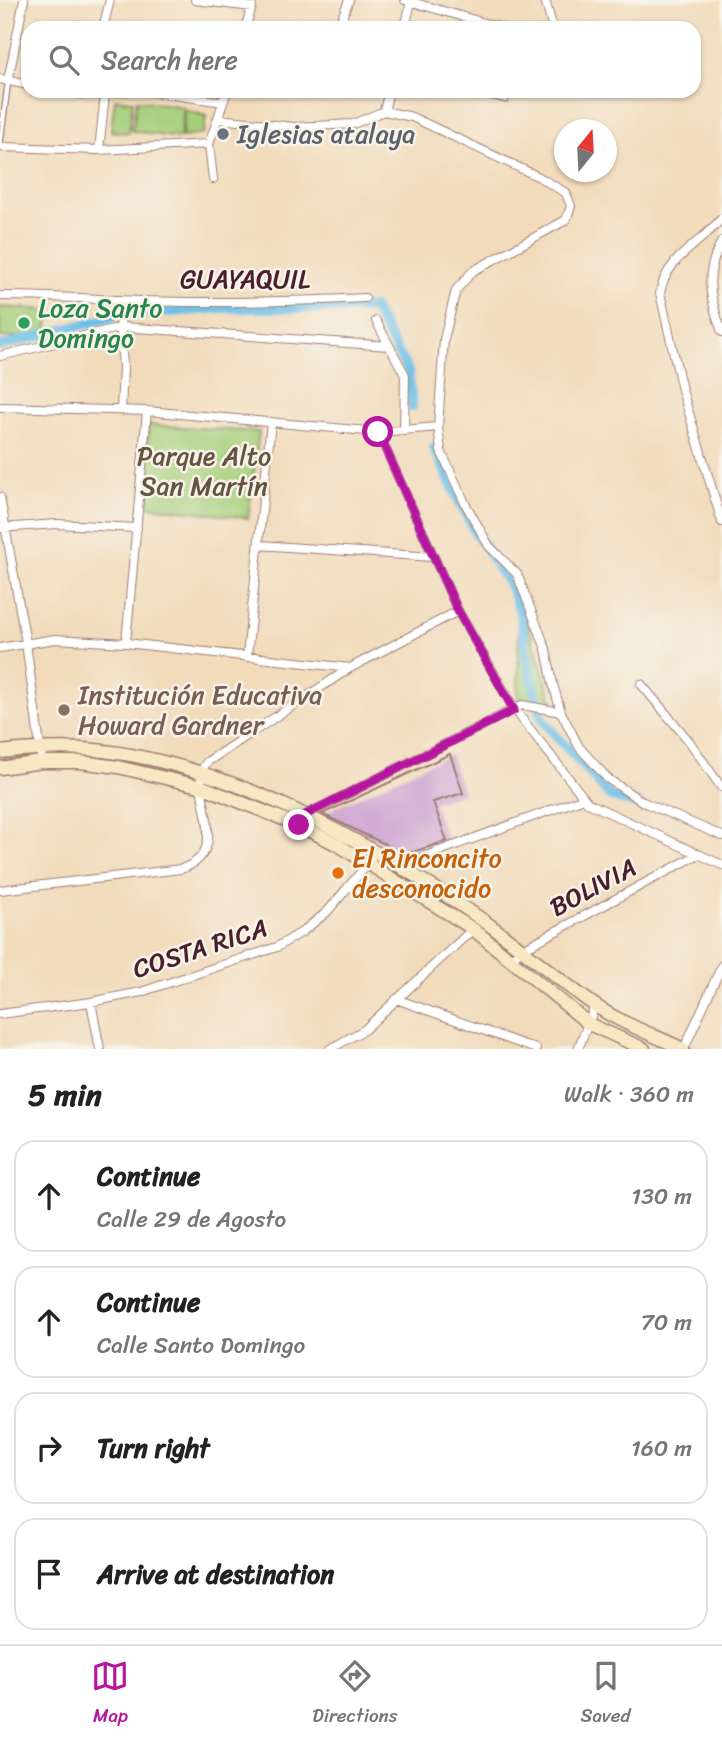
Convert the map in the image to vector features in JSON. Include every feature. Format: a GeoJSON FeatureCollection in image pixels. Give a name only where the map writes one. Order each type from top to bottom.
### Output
{"type":"FeatureCollection","features":[{"type":"Feature","properties":{"kind":"street"},"geometry":{"type":"LineString","coordinates":[[4,80],[24,0]]}},
{"type":"Feature","properties":{"kind":"street"},"geometry":{"type":"LineString","coordinates":[[105,21],[110,0]]}},
{"type":"Feature","properties":{"kind":"street"},"geometry":{"type":"LineString","coordinates":[[195,0],[252,8],[247,21]]}},
{"type":"Feature","properties":{"kind":"street"},"geometry":{"type":"LineString","coordinates":[[341,21],[349,0]]}},
{"type":"Feature","properties":{"kind":"street"},"geometry":{"type":"LineString","coordinates":[[545,0],[551,21]]}},
{"type":"Feature","properties":{"kind":"street"},"geometry":{"type":"LineString","coordinates":[[406,21],[408,1],[473,21]]}},
{"type":"Feature","properties":{"kind":"street"},"geometry":{"type":"LineString","coordinates":[[99,150],[105,98]]}},
{"type":"Feature","properties":{"kind":"street"},"geometry":{"type":"LineString","coordinates":[[195,98],[223,102]]}},
{"type":"Feature","properties":{"kind":"street"},"geometry":{"type":"LineString","coordinates":[[213,179],[209,144],[224,98]]}},
{"type":"Feature","properties":{"kind":"street"},"geometry":{"type":"LineString","coordinates":[[384,111],[387,98]]}},
{"type":"Feature","properties":{"kind":"street"},"geometry":{"type":"LineString","coordinates":[[219,119],[295,127],[353,124],[384,111],[412,117],[566,192],[571,206],[561,225],[474,271],[456,290],[444,339],[438,427],[441,451],[489,546],[517,574],[546,649],[561,712],[579,747],[608,779],[643,802],[722,836]]}},
{"type":"Feature","properties":{"kind":"street"},"geometry":{"type":"LineString","coordinates":[[0,147],[99,150],[209,144]]}},
{"type":"Feature","properties":{"kind":"street"},"geometry":{"type":"LineString","coordinates":[[722,218],[712,230],[674,261],[663,278],[660,293],[682,390],[722,522]]}},
{"type":"Feature","properties":{"kind":"street"},"geometry":{"type":"LineString","coordinates":[[722,242],[713,258],[710,275],[711,301],[722,332]]}},
{"type":"Feature","properties":{"kind":"street","name":"GUAYAQUIL"},"geometry":{"type":"LineString","coordinates":[[0,296],[282,302],[365,298]]}},
{"type":"Feature","properties":{"kind":"street"},"geometry":{"type":"LineString","coordinates":[[119,300],[123,369],[121,410]]}},
{"type":"Feature","properties":{"kind":"street"},"geometry":{"type":"LineString","coordinates":[[376,321],[405,375],[404,431]]}},
{"type":"Feature","properties":{"kind":"street"},"geometry":{"type":"LineString","coordinates":[[0,356],[122,327],[389,346]]}},
{"type":"Feature","properties":{"kind":"street"},"geometry":{"type":"LineString","coordinates":[[0,407],[147,411],[378,432],[438,427]]}},
{"type":"Feature","properties":{"kind":"street"},"geometry":{"type":"LineString","coordinates":[[126,643],[147,411]]}},
{"type":"Feature","properties":{"kind":"street"},"geometry":{"type":"LineString","coordinates":[[247,657],[271,422]]}},
{"type":"Feature","properties":{"kind":"street"},"geometry":{"type":"LineString","coordinates":[[378,432],[458,611],[514,710],[588,803],[722,865]]}},
{"type":"Feature","properties":{"kind":"street"},"geometry":{"type":"LineString","coordinates":[[0,497],[3,527],[26,643],[42,762]]}},
{"type":"Feature","properties":{"kind":"street"},"geometry":{"type":"LineString","coordinates":[[3,527],[57,524],[136,528]]}},
{"type":"Feature","properties":{"kind":"street"},"geometry":{"type":"LineString","coordinates":[[259,545],[433,557]]}},
{"type":"Feature","properties":{"kind":"street"},"geometry":{"type":"LineString","coordinates":[[0,890],[181,869],[193,865],[202,858],[208,831],[201,773],[207,762],[350,668],[458,611]]}},
{"type":"Feature","properties":{"kind":"street"},"geometry":{"type":"LineString","coordinates":[[0,648],[55,639],[126,643],[350,668]]}},
{"type":"Feature","properties":{"kind":"street"},"geometry":{"type":"LineString","coordinates":[[641,684],[689,741],[721,787]]}},
{"type":"Feature","properties":{"kind":"street"},"geometry":{"type":"LineString","coordinates":[[302,820],[522,705],[561,712]]}},
{"type":"Feature","properties":{"kind":"street"},"geometry":{"type":"LineString","coordinates":[[0,752],[39,748],[120,753],[201,773],[377,852],[477,924],[511,959],[589,1024],[644,1049]]}},
{"type":"Feature","properties":{"kind":"street"},"geometry":{"type":"LineString","coordinates":[[0,768],[42,762],[80,762],[118,767],[203,788],[302,820],[396,882],[523,949],[595,1006],[684,1049],[719,982],[722,965]]}},
{"type":"Feature","properties":{"kind":"street"},"geometry":{"type":"LineString","coordinates":[[396,882],[412,861],[584,798]]}},
{"type":"Feature","properties":{"kind":"street","name":"COSTA RICA"},"geometry":{"type":"LineString","coordinates":[[0,1014],[92,1002],[141,992],[277,947],[327,912],[377,852]]}},
{"type":"Feature","properties":{"kind":"street","name":"BOLIVIA"},"geometry":{"type":"LineString","coordinates":[[511,959],[523,949],[697,855]]}},
{"type":"Feature","properties":{"kind":"street"},"geometry":{"type":"LineString","coordinates":[[331,1049],[364,1031],[477,924]]}},
{"type":"Feature","properties":{"kind":"street"},"geometry":{"type":"LineString","coordinates":[[396,999],[536,1049]]}},
{"type":"Feature","properties":{"kind":"street"},"geometry":{"type":"LineString","coordinates":[[92,1002],[100,1049]]}},
{"type":"Feature","properties":{"kind":"street"},"geometry":{"type":"LineString","coordinates":[[578,1049],[595,1006]]}},
{"type":"Feature","properties":{"kind":"lane"},"geometry":{"type":"LineString","coordinates":[[0,147],[4,80]]}},
{"type":"Feature","properties":{"kind":"lane"},"geometry":{"type":"LineString","coordinates":[[498,98],[506,100]]}},
{"type":"Feature","properties":{"kind":"green space"},"geometry":{"type":"Polygon","coordinates":[[[115,99],[133,101],[129,133],[111,131],[115,99]]]}},
{"type":"Feature","properties":{"kind":"green space"},"geometry":{"type":"Polygon","coordinates":[[[137,100],[184,107],[180,138],[132,131],[137,100]]]}},
{"type":"Feature","properties":{"kind":"green space"},"geometry":{"type":"Polygon","coordinates":[[[185,110],[206,116],[203,134],[182,137],[185,110]]]}},
{"type":"Feature","properties":{"kind":"green space","name":"Loza Santo Domingo"},"geometry":{"type":"Polygon","coordinates":[[[0,307],[51,310],[46,337],[0,337],[0,307]]]}},
{"type":"Feature","properties":{"kind":"green space","name":"Parque Alto San Martín"},"geometry":{"type":"Polygon","coordinates":[[[148,425],[259,432],[248,518],[147,506],[148,425]]]}},
{"type":"Feature","properties":{"kind":"green space"},"geometry":{"type":"Polygon","coordinates":[[[519,596],[553,704],[518,699],[519,596]]]}},
{"type":"Feature","properties":{"kind":"building"},"geometry":{"type":"Polygon","coordinates":[[[450,754],[463,793],[433,802],[447,841],[400,856],[385,844],[322,814],[450,754]]]}},
{"type":"Feature","properties":{"kind":"waterway"},"geometry":{"type":"LineString","coordinates":[[130,315],[224,308],[373,308],[408,371],[412,407]]}},
{"type":"Feature","properties":{"kind":"waterway"},"geometry":{"type":"LineString","coordinates":[[0,346],[113,317]]}},
{"type":"Feature","properties":{"kind":"waterway"},"geometry":{"type":"LineString","coordinates":[[434,448],[473,529],[512,589],[521,615],[527,659],[542,720],[611,797],[638,804]]}},
{"type":"Feature","properties":{"kind":"place","name":"Iglesias atalaya"},"geometry":{"type":"Point","coordinates":[223,134]}},
{"type":"Feature","properties":{"kind":"place","name":"Loza Santo Domingo"},"geometry":{"type":"Point","coordinates":[24,323]}},
{"type":"Feature","properties":{"kind":"place","name":"Institución Educativa Howard Gardner"},"geometry":{"type":"Point","coordinates":[64,710]}},
{"type":"Feature","properties":{"kind":"place","name":"El Rinconcito desconocido"},"geometry":{"type":"Point","coordinates":[338,873]}},
{"type":"Feature","properties":{"kind":"route"},"geometry":{"type":"LineString","coordinates":[[299,825],[305,815],[514,710],[458,611],[378,432]]}}]}
